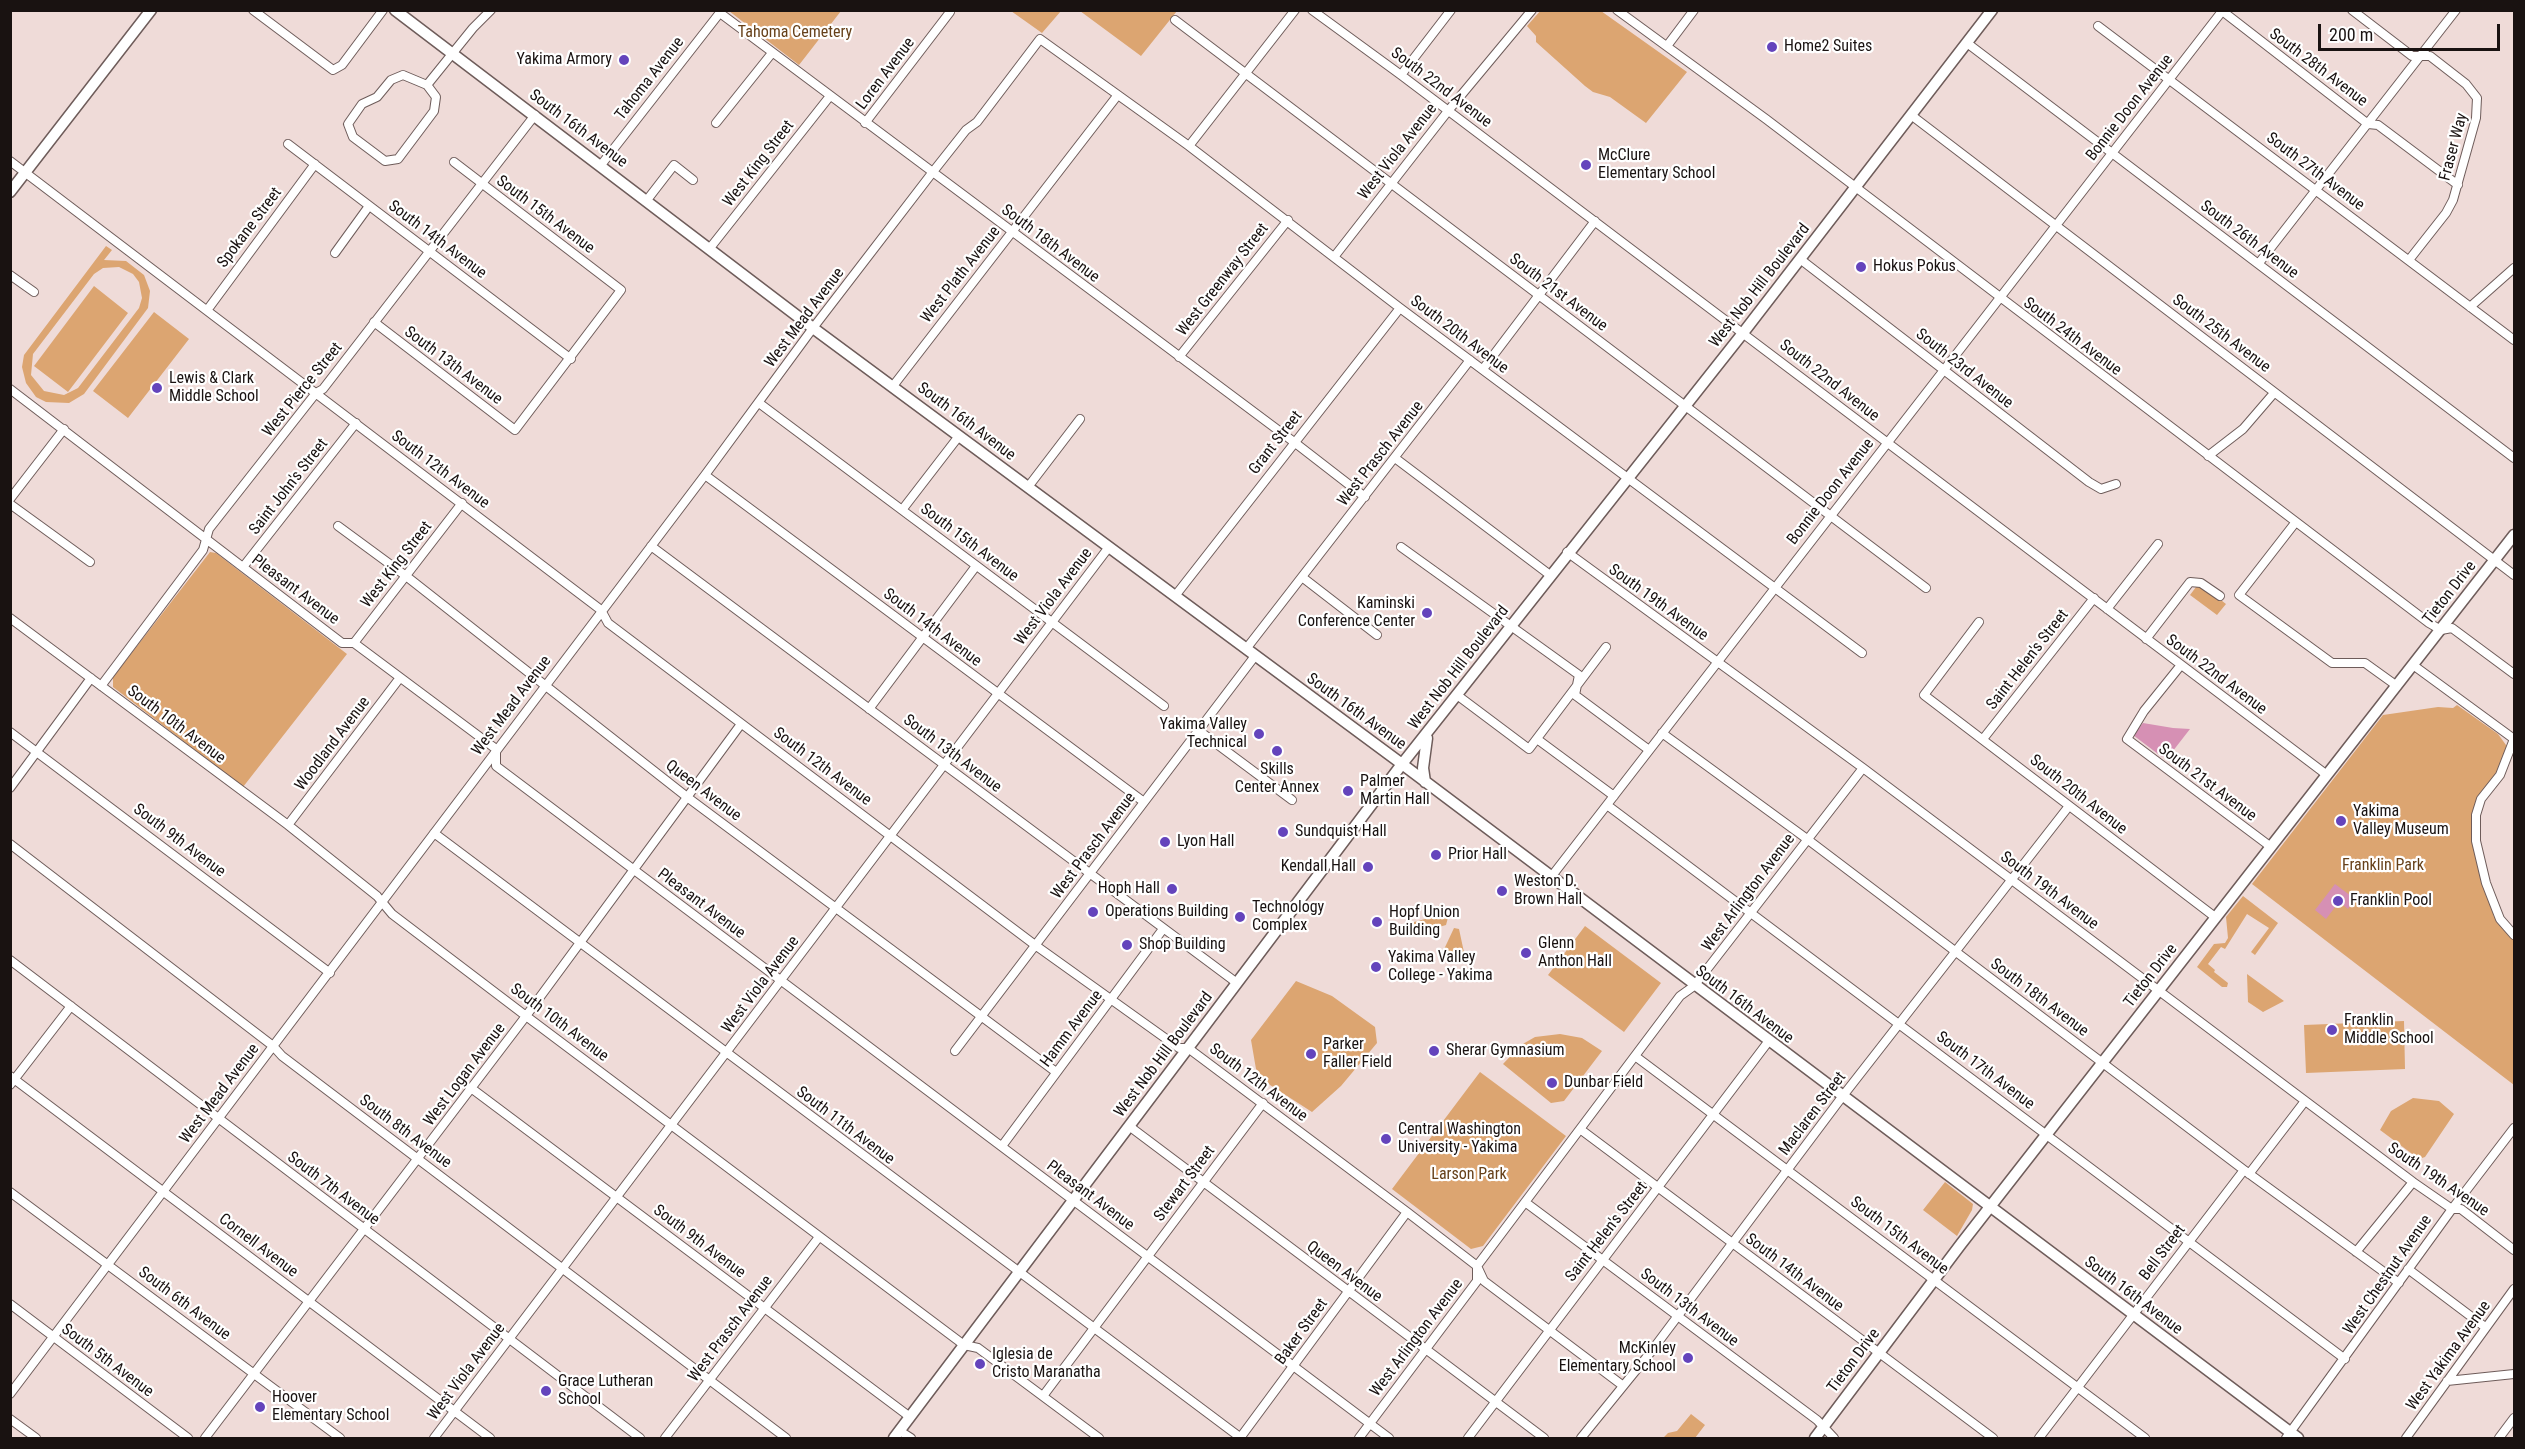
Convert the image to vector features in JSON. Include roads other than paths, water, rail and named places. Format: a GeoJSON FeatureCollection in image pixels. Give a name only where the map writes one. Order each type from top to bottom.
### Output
{"type":"FeatureCollection","features":[{"type":"Feature","properties":{"kind":"main road"},"geometry":{"type":"LineString","coordinates":[[10,192],[151,10]]}},
{"type":"Feature","properties":{"kind":"main road","name":"South 16th Avenue"},"geometry":{"type":"LineString","coordinates":[[395,10],[813,327],[1402,764],[2133,1315],[2291,1437]]}},
{"type":"Feature","properties":{"kind":"main road","name":"West Nob Hill Boulevard"},"geometry":{"type":"LineString","coordinates":[[897,1435],[1402,764],[1567,552],[1743,333],[1992,10]]}},
{"type":"Feature","properties":{"kind":"main road","name":"Tieton Drive"},"geometry":{"type":"LineString","coordinates":[[1815,1438],[2046,1134],[2514,535]]}},
{"type":"Feature","properties":{"kind":"main road"},"geometry":{"type":"LineString","coordinates":[[1426,735],[1423,768],[1427,783]]}},
{"type":"Feature","properties":{"kind":"street"},"geometry":{"type":"LineString","coordinates":[[253,10],[333,70],[342,65],[383,10]]}},
{"type":"Feature","properties":{"kind":"street"},"geometry":{"type":"LineString","coordinates":[[427,85],[473,28],[491,10]]}},
{"type":"Feature","properties":{"kind":"street"},"geometry":{"type":"LineString","coordinates":[[1189,146],[1295,10]]}},
{"type":"Feature","properties":{"kind":"street","name":"South 22nd Avenue"},"geometry":{"type":"LineString","coordinates":[[1312,10],[2327,775]]}},
{"type":"Feature","properties":{"kind":"street"},"geometry":{"type":"LineString","coordinates":[[1401,75],[1451,10]]}},
{"type":"Feature","properties":{"kind":"street","name":"West Viola Avenue"},"geometry":{"type":"LineString","coordinates":[[1334,257],[1448,111],[1532,10]]}},
{"type":"Feature","properties":{"kind":"street","name":"South 24th Avenue"},"geometry":{"type":"LineString","coordinates":[[1617,10],[1856,187],[2295,522],[2441,630],[2452,628],[2514,674]]}},
{"type":"Feature","properties":{"kind":"street"},"geometry":{"type":"LineString","coordinates":[[1667,46],[1694,10]]}},
{"type":"Feature","properties":{"kind":"street"},"geometry":{"type":"LineString","coordinates":[[2352,10],[2412,56],[2421,56]]}},
{"type":"Feature","properties":{"kind":"street"},"geometry":{"type":"LineString","coordinates":[[2259,263],[2456,10]]}},
{"type":"Feature","properties":{"kind":"street","name":"Bonnie Doon Avenue"},"geometry":{"type":"LineString","coordinates":[[1551,878],[2222,11]]}},
{"type":"Feature","properties":{"kind":"street","name":"South 28th Avenue"},"geometry":{"type":"LineString","coordinates":[[2222,11],[2368,124],[2378,125],[2458,185]]}},
{"type":"Feature","properties":{"kind":"street","name":"South 18th Avenue"},"geometry":{"type":"LineString","coordinates":[[721,12],[772,53],[1365,497]]}},
{"type":"Feature","properties":{"kind":"street","name":"Tahoma Avenue"},"geometry":{"type":"LineString","coordinates":[[601,165],[721,12]]}},
{"type":"Feature","properties":{"kind":"street","name":"Loren Avenue"},"geometry":{"type":"LineString","coordinates":[[865,123],[950,12]]}},
{"type":"Feature","properties":{"kind":"street","name":"South 21st Avenue"},"geometry":{"type":"LineString","coordinates":[[1175,20],[1926,588]]}},
{"type":"Feature","properties":{"kind":"street","name":"South 27th Avenue"},"geometry":{"type":"LineString","coordinates":[[2098,26],[2514,340]]}},
{"type":"Feature","properties":{"kind":"street","name":"South 20th Avenue"},"geometry":{"type":"LineString","coordinates":[[1040,39],[1189,146],[1400,308],[1628,476],[1862,653]]}},
{"type":"Feature","properties":{"kind":"street","name":"West Mead Avenue"},"geometry":{"type":"LineString","coordinates":[[10,1394],[705,475],[813,327],[966,130],[977,122],[1040,39]]}},
{"type":"Feature","properties":{"kind":"street","name":"South 26th Avenue"},"geometry":{"type":"LineString","coordinates":[[1967,43],[2514,458]]}},
{"type":"Feature","properties":{"kind":"street"},"geometry":{"type":"LineString","coordinates":[[716,123],[772,53]]}},
{"type":"Feature","properties":{"kind":"street","name":"Fraser Way"},"geometry":{"type":"LineString","coordinates":[[2409,260],[2446,213],[2458,185],[2476,118],[2477,98],[2466,84],[2430,56],[2421,56]]}},
{"type":"Feature","properties":{"kind":"street"},"geometry":{"type":"LineString","coordinates":[[403,75],[427,85],[436,97],[434,111],[398,159],[385,161],[353,137],[348,124],[362,105],[377,97],[391,80],[403,75]]}},
{"type":"Feature","properties":{"kind":"street","name":"West King Street"},"geometry":{"type":"LineString","coordinates":[[710,248],[830,96]]}},
{"type":"Feature","properties":{"kind":"street","name":"West Plath Avenue"},"geometry":{"type":"LineString","coordinates":[[892,386],[1117,96]]}},
{"type":"Feature","properties":{"kind":"street","name":"South 25th Avenue"},"geometry":{"type":"LineString","coordinates":[[1911,115],[2514,574]]}},
{"type":"Feature","properties":{"kind":"street","name":"West Pierce Street"},"geometry":{"type":"LineString","coordinates":[[101,686],[203,550],[209,529],[316,393],[323,389],[535,116]]}},
{"type":"Feature","properties":{"kind":"street","name":"South 14th Avenue"},"geometry":{"type":"LineString","coordinates":[[288,144],[571,358]]}},
{"type":"Feature","properties":{"kind":"street","name":"South 12th Avenue"},"geometry":{"type":"LineString","coordinates":[[10,161],[602,610],[608,623],[741,724],[1035,945],[1179,1048],[1188,1048],[1407,1212],[1477,1266],[1484,1281],[1622,1385]]}},
{"type":"Feature","properties":{"kind":"street","name":"South 15th Avenue"},"geometry":{"type":"LineString","coordinates":[[454,162],[621,290],[571,358]]}},
{"type":"Feature","properties":{"kind":"street","name":"Spokane Street"},"geometry":{"type":"LineString","coordinates":[[207,309],[315,164]]}},
{"type":"Feature","properties":{"kind":"street"},"geometry":{"type":"LineString","coordinates":[[647,200],[674,165],[693,180]]}},
{"type":"Feature","properties":{"kind":"street"},"geometry":{"type":"LineString","coordinates":[[335,252],[369,206]]}},
{"type":"Feature","properties":{"kind":"street","name":"West Greenway Street"},"geometry":{"type":"LineString","coordinates":[[1179,357],[1288,220]]}},
{"type":"Feature","properties":{"kind":"street"},"geometry":{"type":"LineString","coordinates":[[1482,369],[1540,296],[1594,221]]}},
{"type":"Feature","properties":{"kind":"street","name":"South 23rd Avenue"},"geometry":{"type":"LineString","coordinates":[[1800,259],[2089,482],[2101,489],[2116,484]]}},
{"type":"Feature","properties":{"kind":"street"},"geometry":{"type":"LineString","coordinates":[[2470,306],[2514,268]]}},
{"type":"Feature","properties":{"kind":"street"},"geometry":{"type":"LineString","coordinates":[[10,275],[34,292]]}},
{"type":"Feature","properties":{"kind":"street","name":"Grant Street"},"geometry":{"type":"LineString","coordinates":[[1175,596],[1400,308]]}},
{"type":"Feature","properties":{"kind":"street","name":"South 13th Avenue"},"geometry":{"type":"LineString","coordinates":[[374,322],[515,430],[571,358]]}},
{"type":"Feature","properties":{"kind":"street","name":"West Prasch Avenue"},"geometry":{"type":"LineString","coordinates":[[955,1051],[1198,730],[1302,578],[1470,360]]}},
{"type":"Feature","properties":{"kind":"street","name":"Pleasant Avenue"},"geometry":{"type":"LineString","coordinates":[[10,389],[342,642],[354,644],[496,750],[496,766],[1389,1438]]}},
{"type":"Feature","properties":{"kind":"street"},"geometry":{"type":"LineString","coordinates":[[2208,456],[2243,429],[2274,393]]}},
{"type":"Feature","properties":{"kind":"street","name":"South 15th Avenue"},"geometry":{"type":"LineString","coordinates":[[759,403],[1164,706]]}},
{"type":"Feature","properties":{"kind":"street"},"geometry":{"type":"LineString","coordinates":[[1028,487],[1080,419]]}},
{"type":"Feature","properties":{"kind":"street","name":"Saint John's Street"},"geometry":{"type":"LineString","coordinates":[[243,567],[356,423]]}},
{"type":"Feature","properties":{"kind":"street"},"geometry":{"type":"LineString","coordinates":[[10,499],[64,429]]}},
{"type":"Feature","properties":{"kind":"street"},"geometry":{"type":"LineString","coordinates":[[902,510],[959,436]]}},
{"type":"Feature","properties":{"kind":"street"},"geometry":{"type":"LineString","coordinates":[[1395,458],[1550,575]]}},
{"type":"Feature","properties":{"kind":"street","name":"South 14th Avenue"},"geometry":{"type":"LineString","coordinates":[[705,475],[1144,802]]}},
{"type":"Feature","properties":{"kind":"street","name":"West King Street"},"geometry":{"type":"LineString","coordinates":[[354,644],[462,503]]}},
{"type":"Feature","properties":{"kind":"street"},"geometry":{"type":"LineString","coordinates":[[10,504],[90,562]]}},
{"type":"Feature","properties":{"kind":"street"},"geometry":{"type":"LineString","coordinates":[[2295,522],[2239,595],[2332,663],[2365,663],[2397,686]]}},
{"type":"Feature","properties":{"kind":"street","name":"Queen Avenue"},"geometry":{"type":"LineString","coordinates":[[338,526],[687,797],[1056,1072]]}},
{"type":"Feature","properties":{"kind":"street"},"geometry":{"type":"LineString","coordinates":[[2108,609],[2158,544]]}},
{"type":"Feature","properties":{"kind":"street","name":"South 13th Avenue"},"geometry":{"type":"LineString","coordinates":[[651,546],[1237,983]]}},
{"type":"Feature","properties":{"kind":"street","name":"West Viola Avenue"},"geometry":{"type":"LineString","coordinates":[[434,1438],[673,1126],[835,907],[1109,547]]}},
{"type":"Feature","properties":{"kind":"street"},"geometry":{"type":"LineString","coordinates":[[1401,547],[1510,627],[1524,633],[1579,675],[1575,685],[1575,694],[1649,750]]}},
{"type":"Feature","properties":{"kind":"street","name":"South 19th Avenue"},"geometry":{"type":"LineString","coordinates":[[1567,552],[2160,989],[2413,1182],[2452,1209],[2461,1209],[2514,1250]]}},
{"type":"Feature","properties":{"kind":"street"},"geometry":{"type":"LineString","coordinates":[[869,709],[976,566]]}},
{"type":"Feature","properties":{"kind":"street"},"geometry":{"type":"LineString","coordinates":[[1302,578],[1377,635]]}},
{"type":"Feature","properties":{"kind":"street"},"geometry":{"type":"LineString","coordinates":[[2146,639],[2190,582],[2201,583],[2220,596]]}},
{"type":"Feature","properties":{"kind":"street","name":"Saint Helen's Street"},"geometry":{"type":"LineString","coordinates":[[1983,739],[2094,598]]}},
{"type":"Feature","properties":{"kind":"street","name":"South 10th Avenue"},"geometry":{"type":"LineString","coordinates":[[10,618],[288,825],[377,896],[392,914],[819,1237],[964,1345],[978,1348],[1099,1438]]}},
{"type":"Feature","properties":{"kind":"street","name":"South 20th Avenue"},"geometry":{"type":"LineString","coordinates":[[1979,622],[1924,695],[2215,917]]}},
{"type":"Feature","properties":{"kind":"street"},"geometry":{"type":"LineString","coordinates":[[1457,695],[1529,749],[1575,685],[1606,647]]}},
{"type":"Feature","properties":{"kind":"street","name":"South 21st Avenue"},"geometry":{"type":"LineString","coordinates":[[2181,665],[2144,711],[2127,739],[2271,847]]}},
{"type":"Feature","properties":{"kind":"street"},"geometry":{"type":"LineString","coordinates":[[2414,665],[2514,739],[2500,775],[2481,799],[2476,815],[2476,841],[2486,884],[2500,919],[2514,935]]}},
{"type":"Feature","properties":{"kind":"street"},"geometry":{"type":"LineString","coordinates":[[10,788],[91,678]]}},
{"type":"Feature","properties":{"kind":"street","name":"Woodland Avenue"},"geometry":{"type":"LineString","coordinates":[[288,825],[399,678]]}},
{"type":"Feature","properties":{"kind":"street","name":"West Logan Avenue"},"geometry":{"type":"LineString","coordinates":[[205,1438],[635,871],[741,724]]}},
{"type":"Feature","properties":{"kind":"street"},"geometry":{"type":"LineString","coordinates":[[1198,730],[1292,801]]}},
{"type":"Feature","properties":{"kind":"street","name":"South 9th Avenue"},"geometry":{"type":"LineString","coordinates":[[10,732],[330,973]]}},
{"type":"Feature","properties":{"kind":"street","name":"South 18th Avenue"},"geometry":{"type":"LineString","coordinates":[[1662,734],[1807,839],[2247,1172],[2399,1283]]}},
{"type":"Feature","properties":{"kind":"street"},"geometry":{"type":"LineString","coordinates":[[1537,739],[1614,796]]}},
{"type":"Feature","properties":{"kind":"street","name":"West Arlington Avenue"},"geometry":{"type":"LineString","coordinates":[[1359,1438],[1477,1281],[1477,1266],[1525,1202],[1680,996],[1694,986],[1863,768]]}},
{"type":"Feature","properties":{"kind":"street","name":"South 17th Avenue"},"geometry":{"type":"LineString","coordinates":[[1607,805],[2345,1359]]}},
{"type":"Feature","properties":{"kind":"street","name":"Maclaren Street"},"geometry":{"type":"LineString","coordinates":[[1581,1438],[1622,1385],[1629,1380],[1842,1097],[2013,881],[2069,806]]}},
{"type":"Feature","properties":{"kind":"street","name":"South 11th Avenue"},"geometry":{"type":"LineString","coordinates":[[434,833],[1240,1438]]}},
{"type":"Feature","properties":{"kind":"street","name":"South 8th Avenue"},"geometry":{"type":"LineString","coordinates":[[10,844],[273,1046],[282,1056],[786,1438]]}},
{"type":"Feature","properties":{"kind":"street","name":"Hamm Avenue"},"geometry":{"type":"LineString","coordinates":[[1002,1146],[1163,929]]}},
{"type":"Feature","properties":{"kind":"street","name":"South 7th Avenue"},"geometry":{"type":"LineString","coordinates":[[10,960],[640,1438]]}},
{"type":"Feature","properties":{"kind":"street"},"geometry":{"type":"LineString","coordinates":[[12,1080],[71,1006]]}},
{"type":"Feature","properties":{"kind":"street","name":"Saint Helen's Street"},"geometry":{"type":"LineString","coordinates":[[1468,1438],[1768,1042]]}},
{"type":"Feature","properties":{"kind":"street","name":"South 15th Avenue"},"geometry":{"type":"LineString","coordinates":[[1635,1056],[2145,1438]]}},
{"type":"Feature","properties":{"kind":"street","name":"Cornell Avenue"},"geometry":{"type":"LineString","coordinates":[[12,1080],[490,1438]]}},
{"type":"Feature","properties":{"kind":"street","name":"South 9th Avenue"},"geometry":{"type":"LineString","coordinates":[[471,1088],[910,1418]]}},
{"type":"Feature","properties":{"kind":"street","name":"Bell Street"},"geometry":{"type":"LineString","coordinates":[[2039,1438],[2189,1241],[2305,1101]]}},
{"type":"Feature","properties":{"kind":"street","name":"Stewart Street"},"geometry":{"type":"LineString","coordinates":[[1043,1396],[1263,1103]]}},
{"type":"Feature","properties":{"kind":"street","name":"Queen Avenue"},"geometry":{"type":"LineString","coordinates":[[1129,1126],[1544,1438]]}},
{"type":"Feature","properties":{"kind":"street","name":"West Chestnut Avenue"},"geometry":{"type":"LineString","coordinates":[[2291,1437],[2408,1269],[2514,1128]]}},
{"type":"Feature","properties":{"kind":"street","name":"South 14th Avenue"},"geometry":{"type":"LineString","coordinates":[[1580,1129],[1993,1438]]}},
{"type":"Feature","properties":{"kind":"street"},"geometry":{"type":"LineString","coordinates":[[2356,1252],[2413,1182]]}},
{"type":"Feature","properties":{"kind":"street","name":"South 6th Avenue"},"geometry":{"type":"LineString","coordinates":[[10,1192],[340,1438]]}},
{"type":"Feature","properties":{"kind":"street","name":"South 13th Avenue"},"geometry":{"type":"LineString","coordinates":[[1525,1202],[1817,1420],[1822,1428],[1834,1438]]}},
{"type":"Feature","properties":{"kind":"street","name":"Baker Street"},"geometry":{"type":"LineString","coordinates":[[1240,1438],[1407,1212]]}},
{"type":"Feature","properties":{"kind":"street","name":"West Prasch Avenue"},"geometry":{"type":"LineString","coordinates":[[665,1438],[819,1237]]}},
{"type":"Feature","properties":{"kind":"street"},"geometry":{"type":"LineString","coordinates":[[2408,1269],[2486,1327]]}},
{"type":"Feature","properties":{"kind":"street","name":"West Yakima Avenue"},"geometry":{"type":"LineString","coordinates":[[2406,1438],[2514,1289]]}},
{"type":"Feature","properties":{"kind":"street","name":"South 5th Avenue"},"geometry":{"type":"LineString","coordinates":[[10,1304],[188,1438]]}},
{"type":"Feature","properties":{"kind":"street"},"geometry":{"type":"LineString","coordinates":[[2447,1381],[2514,1374]]}},
{"type":"Feature","properties":{"kind":"street"},"geometry":{"type":"LineString","coordinates":[[2499,1438],[2514,1418]]}},
{"type":"Feature","properties":{"kind":"street"},"geometry":{"type":"LineString","coordinates":[[10,1419],[36,1438]]}},
{"type":"Feature","properties":{"kind":"street"},"geometry":{"type":"LineString","coordinates":[[1975,1438],[1981,1430]]}},
{"type":"Feature","properties":{"kind":"street"},"geometry":{"type":"LineString","coordinates":[[897,1435],[911,1438]]}},
{"type":"Feature","properties":{"kind":"place","name":"Home2 Suites"},"geometry":{"type":"Point","coordinates":[1772,47]}},
{"type":"Feature","properties":{"kind":"place","name":"Yakima Armory"},"geometry":{"type":"Point","coordinates":[624,60]}},
{"type":"Feature","properties":{"kind":"place","name":"McClure Elementary School"},"geometry":{"type":"Point","coordinates":[1586,165]}},
{"type":"Feature","properties":{"kind":"place","name":"Hokus Pokus"},"geometry":{"type":"Point","coordinates":[1861,267]}},
{"type":"Feature","properties":{"kind":"place","name":"Lewis & Clark Middle School"},"geometry":{"type":"Point","coordinates":[157,388]}},
{"type":"Feature","properties":{"kind":"place","name":"Kaminski Conference Center"},"geometry":{"type":"Point","coordinates":[1427,613]}},
{"type":"Feature","properties":{"kind":"place","name":"Yakima Valley Technical"},"geometry":{"type":"Point","coordinates":[1259,734]}},
{"type":"Feature","properties":{"kind":"place","name":"Skills Center Annex"},"geometry":{"type":"Point","coordinates":[1277,751]}},
{"type":"Feature","properties":{"kind":"place","name":"Palmer Martin Hall"},"geometry":{"type":"Point","coordinates":[1348,791]}},
{"type":"Feature","properties":{"kind":"place","name":"Yakima Valley Museum"},"geometry":{"type":"Point","coordinates":[2341,821]}},
{"type":"Feature","properties":{"kind":"place","name":"Sundquist Hall"},"geometry":{"type":"Point","coordinates":[1283,832]}},
{"type":"Feature","properties":{"kind":"place","name":"Lyon Hall"},"geometry":{"type":"Point","coordinates":[1165,842]}},
{"type":"Feature","properties":{"kind":"place","name":"Prior Hall"},"geometry":{"type":"Point","coordinates":[1436,855]}},
{"type":"Feature","properties":{"kind":"place","name":"Kendall Hall"},"geometry":{"type":"Point","coordinates":[1368,867]}},
{"type":"Feature","properties":{"kind":"place","name":"Hoph Hall"},"geometry":{"type":"Point","coordinates":[1172,889]}},
{"type":"Feature","properties":{"kind":"place","name":"Weston D. Brown Hall"},"geometry":{"type":"Point","coordinates":[1502,891]}},
{"type":"Feature","properties":{"kind":"place","name":"Franklin Pool"},"geometry":{"type":"Point","coordinates":[2338,901]}},
{"type":"Feature","properties":{"kind":"place","name":"Operations Building"},"geometry":{"type":"Point","coordinates":[1093,912]}},
{"type":"Feature","properties":{"kind":"place","name":"Technology Complex"},"geometry":{"type":"Point","coordinates":[1240,917]}},
{"type":"Feature","properties":{"kind":"place","name":"Hopf Union Building"},"geometry":{"type":"Point","coordinates":[1377,922]}},
{"type":"Feature","properties":{"kind":"place","name":"Shop Building"},"geometry":{"type":"Point","coordinates":[1127,945]}},
{"type":"Feature","properties":{"kind":"place","name":"Glenn Anthon Hall"},"geometry":{"type":"Point","coordinates":[1526,953]}},
{"type":"Feature","properties":{"kind":"place","name":"Yakima Valley College - Yakima"},"geometry":{"type":"Point","coordinates":[1376,967]}},
{"type":"Feature","properties":{"kind":"place","name":"Franklin Middle School"},"geometry":{"type":"Point","coordinates":[2332,1030]}},
{"type":"Feature","properties":{"kind":"place","name":"Sherar Gymnasium"},"geometry":{"type":"Point","coordinates":[1434,1051]}},
{"type":"Feature","properties":{"kind":"place","name":"Parker Faller Field"},"geometry":{"type":"Point","coordinates":[1311,1054]}},
{"type":"Feature","properties":{"kind":"place","name":"Dunbar Field"},"geometry":{"type":"Point","coordinates":[1552,1083]}},
{"type":"Feature","properties":{"kind":"place","name":"Central Washington University - Yakima"},"geometry":{"type":"Point","coordinates":[1386,1139]}},
{"type":"Feature","properties":{"kind":"place","name":"McKinley Elementary School"},"geometry":{"type":"Point","coordinates":[1688,1358]}},
{"type":"Feature","properties":{"kind":"place","name":"Iglesia de Cristo Maranatha"},"geometry":{"type":"Point","coordinates":[980,1364]}},
{"type":"Feature","properties":{"kind":"place","name":"Grace Lutheran School"},"geometry":{"type":"Point","coordinates":[546,1391]}},
{"type":"Feature","properties":{"kind":"place","name":"Hoover Elementary School"},"geometry":{"type":"Point","coordinates":[260,1407]}},
{"type":"Feature","properties":{"kind":"park label","name":"Tahoma Cemetery"},"geometry":{"type":"Point","coordinates":[795,33]}},
{"type":"Feature","properties":{"kind":"park label","name":"Franklin Park"},"geometry":{"type":"Point","coordinates":[2383,866]}},
{"type":"Feature","properties":{"kind":"park label","name":"Larson Park"},"geometry":{"type":"Point","coordinates":[1469,1175]}}]}
